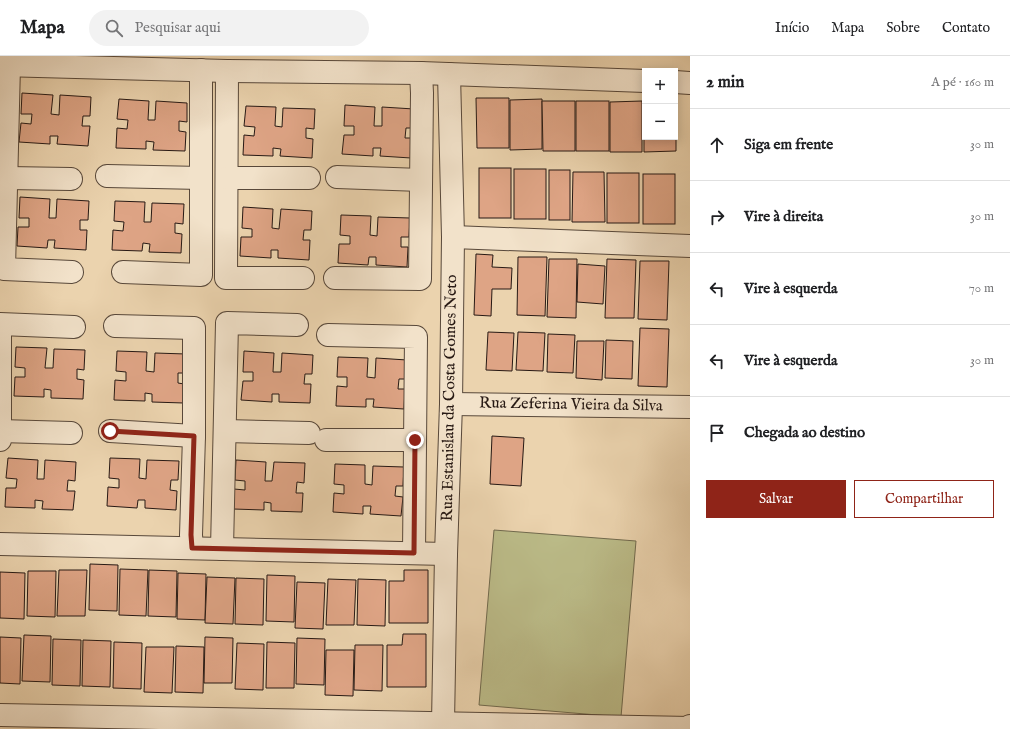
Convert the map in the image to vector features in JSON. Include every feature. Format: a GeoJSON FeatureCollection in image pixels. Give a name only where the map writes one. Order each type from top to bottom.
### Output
{"type":"FeatureCollection","features":[{"type":"Feature","properties":{"kind":"street"},"geometry":{"type":"LineString","coordinates":[[72,272],[4,268],[7,178],[5,65],[227,71],[421,73],[642,81]]}},
{"type":"Feature","properties":{"kind":"street"},"geometry":{"type":"LineString","coordinates":[[124,272],[200,275],[202,70]]}},
{"type":"Feature","properties":{"kind":"street"},"geometry":{"type":"LineString","coordinates":[[227,71],[226,278],[303,278]]}},
{"type":"Feature","properties":{"kind":"street"},"geometry":{"type":"LineString","coordinates":[[335,278],[420,279],[421,73]]}},
{"type":"Feature","properties":{"kind":"street","name":"Rua Estanislau da Costa Gomes Neto"},"geometry":{"type":"LineString","coordinates":[[442,723],[451,404],[453,237],[449,74]]}},
{"type":"Feature","properties":{"kind":"street"},"geometry":{"type":"LineString","coordinates":[[678,82],[690,83]]}},
{"type":"Feature","properties":{"kind":"street"},"geometry":{"type":"LineString","coordinates":[[107,176],[201,178]]}},
{"type":"Feature","properties":{"kind":"street"},"geometry":{"type":"LineString","coordinates":[[337,177],[421,180]]}},
{"type":"Feature","properties":{"kind":"street"},"geometry":{"type":"LineString","coordinates":[[7,178],[71,179]]}},
{"type":"Feature","properties":{"kind":"street"},"geometry":{"type":"LineString","coordinates":[[227,178],[309,178]]}},
{"type":"Feature","properties":{"kind":"street"},"geometry":{"type":"LineString","coordinates":[[453,237],[690,246]]}},
{"type":"Feature","properties":{"kind":"street"},"geometry":{"type":"LineString","coordinates":[[222,549],[227,323],[297,324]]}},
{"type":"Feature","properties":{"kind":"street"},"geometry":{"type":"LineString","coordinates":[[0,440],[0,324],[74,327]]}},
{"type":"Feature","properties":{"kind":"street"},"geometry":{"type":"LineString","coordinates":[[115,326],[194,328],[192,548]]}},
{"type":"Feature","properties":{"kind":"street"},"geometry":{"type":"LineString","coordinates":[[328,335],[416,337],[414,553]]}},
{"type":"Feature","properties":{"kind":"street","name":"Rua Zeferina Vieira da Silva"},"geometry":{"type":"LineString","coordinates":[[451,404],[690,407]]}},
{"type":"Feature","properties":{"kind":"street"},"geometry":{"type":"LineString","coordinates":[[0,431],[71,433]]}},
{"type":"Feature","properties":{"kind":"street"},"geometry":{"type":"LineString","coordinates":[[110,431],[194,436]]}},
{"type":"Feature","properties":{"kind":"street"},"geometry":{"type":"LineString","coordinates":[[225,431],[415,440]]}},
{"type":"Feature","properties":{"kind":"street"},"geometry":{"type":"LineString","coordinates":[[0,544],[446,554]]}},
{"type":"Feature","properties":{"kind":"street"},"geometry":{"type":"LineString","coordinates":[[0,716],[690,728],[690,726]]}},
{"type":"Feature","properties":{"kind":"green space"},"geometry":{"type":"Polygon","coordinates":[[[494,530],[636,541],[621,717],[479,705],[494,530]]]}},
{"type":"Feature","properties":{"kind":"building"},"geometry":{"type":"Polygon","coordinates":[[[22,93],[53,95],[51,114],[59,115],[60,95],[91,97],[90,116],[83,116],[82,126],[90,126],[88,146],[57,144],[58,136],[50,136],[50,144],[19,142],[21,123],[31,124],[32,114],[21,114],[22,93]]]}},
{"type":"Feature","properties":{"kind":"building"},"geometry":{"type":"Polygon","coordinates":[[[476,98],[509,98],[509,148],[477,148],[476,98]]]}},
{"type":"Feature","properties":{"kind":"building"},"geometry":{"type":"Polygon","coordinates":[[[119,99],[149,101],[148,120],[155,120],[156,101],[187,103],[187,122],[179,121],[179,131],[186,132],[185,151],[153,150],[154,142],[146,141],[146,149],[116,148],[117,128],[127,129],[128,120],[117,119],[119,99]]]}},
{"type":"Feature","properties":{"kind":"building"},"geometry":{"type":"Polygon","coordinates":[[[542,99],[542,149],[510,150],[510,100],[542,99]]]}},
{"type":"Feature","properties":{"kind":"building"},"geometry":{"type":"Polygon","coordinates":[[[542,101],[575,101],[575,151],[543,151],[542,101]]]}},
{"type":"Feature","properties":{"kind":"building"},"geometry":{"type":"Polygon","coordinates":[[[576,101],[609,101],[609,151],[576,151],[576,101]]]}},
{"type":"Feature","properties":{"kind":"building"},"geometry":{"type":"Polygon","coordinates":[[[642,101],[642,152],[610,152],[610,102],[642,101]]]}},
{"type":"Feature","properties":{"kind":"building"},"geometry":{"type":"Polygon","coordinates":[[[345,105],[375,107],[374,126],[382,126],[382,107],[414,109],[413,128],[406,128],[405,138],[412,138],[411,158],[380,156],[381,148],[373,148],[373,156],[342,154],[344,135],[354,135],[354,126],[344,126],[345,105]]]}},
{"type":"Feature","properties":{"kind":"building"},"geometry":{"type":"Polygon","coordinates":[[[246,106],[276,107],[275,126],[282,127],[283,108],[315,109],[314,129],[306,128],[306,138],[313,139],[312,158],[280,156],[281,149],[273,148],[273,156],[243,155],[244,135],[254,136],[255,127],[244,126],[246,106]]]}},
{"type":"Feature","properties":{"kind":"building"},"geometry":{"type":"Polygon","coordinates":[[[644,140],[676,140],[676,151],[644,152],[644,140]]]}},
{"type":"Feature","properties":{"kind":"building"},"geometry":{"type":"Polygon","coordinates":[[[479,168],[511,168],[511,218],[479,218],[479,168]]]}},
{"type":"Feature","properties":{"kind":"building"},"geometry":{"type":"Polygon","coordinates":[[[514,169],[546,169],[546,219],[514,219],[514,169]]]}},
{"type":"Feature","properties":{"kind":"building"},"geometry":{"type":"Polygon","coordinates":[[[549,170],[570,170],[570,220],[549,220],[549,170]]]}},
{"type":"Feature","properties":{"kind":"building"},"geometry":{"type":"Polygon","coordinates":[[[573,172],[604,172],[605,222],[572,222],[573,172]]]}},
{"type":"Feature","properties":{"kind":"building"},"geometry":{"type":"Polygon","coordinates":[[[607,173],[639,173],[639,223],[607,223],[607,173]]]}},
{"type":"Feature","properties":{"kind":"building"},"geometry":{"type":"Polygon","coordinates":[[[643,174],[675,174],[675,224],[643,224],[643,174]]]}},
{"type":"Feature","properties":{"kind":"building"},"geometry":{"type":"Polygon","coordinates":[[[20,197],[50,199],[49,218],[56,218],[57,199],[89,201],[88,220],[80,220],[80,230],[87,230],[86,250],[54,248],[55,240],[48,240],[47,248],[17,246],[18,227],[29,227],[29,218],[19,218],[20,197]]]}},
{"type":"Feature","properties":{"kind":"building"},"geometry":{"type":"Polygon","coordinates":[[[115,201],[145,202],[144,222],[151,222],[152,203],[184,204],[183,224],[175,223],[175,233],[182,234],[181,253],[149,252],[150,244],[143,243],[142,251],[112,250],[113,230],[123,231],[124,222],[114,221],[115,201]]]}},
{"type":"Feature","properties":{"kind":"building"},"geometry":{"type":"Polygon","coordinates":[[[243,207],[273,209],[272,228],[279,229],[281,209],[312,211],[311,230],[304,230],[303,240],[310,240],[309,260],[278,258],[278,250],[271,250],[271,258],[240,256],[241,237],[252,237],[252,229],[242,228],[243,207]]]}},
{"type":"Feature","properties":{"kind":"building"},"geometry":{"type":"Polygon","coordinates":[[[341,215],[371,216],[370,235],[377,236],[378,217],[410,218],[409,237],[401,237],[401,247],[408,247],[407,267],[376,265],[376,257],[369,257],[368,265],[338,263],[339,244],[350,244],[350,236],[340,235],[341,215]]]}},
{"type":"Feature","properties":{"kind":"building"},"geometry":{"type":"Polygon","coordinates":[[[476,254],[493,255],[492,267],[512,268],[511,289],[492,289],[491,316],[474,315],[476,254]]]}},
{"type":"Feature","properties":{"kind":"building"},"geometry":{"type":"Polygon","coordinates":[[[518,257],[547,257],[545,316],[517,315],[518,257]]]}},
{"type":"Feature","properties":{"kind":"building"},"geometry":{"type":"Polygon","coordinates":[[[549,259],[577,259],[576,318],[547,317],[549,259]]]}},
{"type":"Feature","properties":{"kind":"building"},"geometry":{"type":"Polygon","coordinates":[[[607,259],[636,260],[634,318],[605,318],[607,259]]]}},
{"type":"Feature","properties":{"kind":"building"},"geometry":{"type":"Polygon","coordinates":[[[640,261],[669,261],[667,320],[638,319],[640,261]]]}},
{"type":"Feature","properties":{"kind":"building"},"geometry":{"type":"Polygon","coordinates":[[[578,264],[605,266],[603,304],[577,302],[578,264]]]}},
{"type":"Feature","properties":{"kind":"building"},"geometry":{"type":"Polygon","coordinates":[[[640,328],[669,329],[667,387],[638,386],[640,328]]]}},
{"type":"Feature","properties":{"kind":"building"},"geometry":{"type":"Polygon","coordinates":[[[488,332],[514,333],[512,371],[486,370],[488,332]]]}},
{"type":"Feature","properties":{"kind":"building"},"geometry":{"type":"Polygon","coordinates":[[[518,332],[545,333],[543,371],[516,370],[518,332]]]}},
{"type":"Feature","properties":{"kind":"building"},"geometry":{"type":"Polygon","coordinates":[[[548,334],[575,335],[573,373],[547,372],[548,334]]]}},
{"type":"Feature","properties":{"kind":"building"},"geometry":{"type":"Polygon","coordinates":[[[606,340],[633,341],[632,379],[605,378],[606,340]]]}},
{"type":"Feature","properties":{"kind":"building"},"geometry":{"type":"Polygon","coordinates":[[[577,341],[604,341],[602,380],[576,378],[577,341]]]}},
{"type":"Feature","properties":{"kind":"building"},"geometry":{"type":"Polygon","coordinates":[[[16,347],[47,348],[45,368],[53,368],[54,349],[85,350],[84,370],[77,369],[77,379],[84,380],[83,399],[51,398],[51,390],[44,389],[44,397],[14,396],[15,377],[25,377],[25,368],[15,367],[16,347]]]}},
{"type":"Feature","properties":{"kind":"building"},"geometry":{"type":"Polygon","coordinates":[[[117,351],[147,352],[146,371],[154,372],[155,353],[186,354],[185,373],[178,373],[178,383],[184,384],[184,403],[152,402],[152,394],[145,393],[145,401],[114,400],[115,380],[126,381],[126,372],[116,371],[117,351]]]}},
{"type":"Feature","properties":{"kind":"building"},"geometry":{"type":"Polygon","coordinates":[[[244,351],[274,353],[273,372],[281,372],[282,353],[313,355],[312,374],[305,374],[304,384],[311,384],[310,403],[279,402],[279,394],[272,394],[272,402],[241,400],[243,381],[253,381],[253,372],[243,372],[244,351]]]}},
{"type":"Feature","properties":{"kind":"building"},"geometry":{"type":"Polygon","coordinates":[[[338,357],[368,358],[367,377],[375,378],[376,358],[407,360],[406,379],[399,379],[398,389],[405,389],[404,409],[373,407],[374,399],[366,399],[366,407],[336,406],[337,386],[347,387],[347,377],[337,377],[338,357]]]}},
{"type":"Feature","properties":{"kind":"building"},"geometry":{"type":"Polygon","coordinates":[[[492,436],[524,438],[521,486],[490,484],[492,436]]]}},
{"type":"Feature","properties":{"kind":"building"},"geometry":{"type":"Polygon","coordinates":[[[8,458],[38,460],[37,479],[44,479],[45,460],[76,462],[75,481],[68,480],[67,491],[75,491],[73,510],[42,509],[43,501],[35,500],[35,508],[5,507],[6,488],[16,488],[17,479],[6,478],[8,458]]]}},
{"type":"Feature","properties":{"kind":"building"},"geometry":{"type":"Polygon","coordinates":[[[110,458],[140,459],[139,478],[146,479],[147,460],[179,461],[178,480],[171,480],[170,490],[177,491],[176,510],[145,508],[145,500],[138,500],[137,508],[107,506],[108,487],[119,488],[119,479],[109,478],[110,458]]]}},
{"type":"Feature","properties":{"kind":"building"},"geometry":{"type":"Polygon","coordinates":[[[236,460],[266,462],[265,481],[272,481],[274,462],[305,463],[304,483],[297,482],[296,493],[303,493],[302,512],[271,511],[271,503],[264,502],[264,510],[233,509],[234,489],[245,490],[245,481],[235,480],[236,460]]]}},
{"type":"Feature","properties":{"kind":"building"},"geometry":{"type":"Polygon","coordinates":[[[335,464],[365,465],[365,484],[372,485],[373,466],[404,467],[403,486],[396,486],[395,496],[403,497],[401,516],[370,514],[371,506],[363,506],[363,514],[333,512],[334,493],[344,494],[344,485],[334,484],[335,464]]]}},
{"type":"Feature","properties":{"kind":"building"},"geometry":{"type":"Polygon","coordinates":[[[90,564],[118,565],[117,611],[89,610],[90,564]]]}},
{"type":"Feature","properties":{"kind":"building"},"geometry":{"type":"Polygon","coordinates":[[[120,569],[148,570],[146,616],[119,615],[120,569]]]}},
{"type":"Feature","properties":{"kind":"building"},"geometry":{"type":"Polygon","coordinates":[[[59,570],[87,570],[85,616],[57,616],[59,570]]]}},
{"type":"Feature","properties":{"kind":"building"},"geometry":{"type":"Polygon","coordinates":[[[149,570],[177,571],[176,617],[148,616],[149,570]]]}},
{"type":"Feature","properties":{"kind":"building"},"geometry":{"type":"Polygon","coordinates":[[[404,570],[428,570],[428,623],[389,623],[389,581],[404,581],[404,570]]]}},
{"type":"Feature","properties":{"kind":"building"},"geometry":{"type":"Polygon","coordinates":[[[28,571],[56,571],[55,617],[27,616],[28,571]]]}},
{"type":"Feature","properties":{"kind":"building"},"geometry":{"type":"Polygon","coordinates":[[[0,572],[25,573],[24,619],[0,618],[0,572]]]}},
{"type":"Feature","properties":{"kind":"building"},"geometry":{"type":"Polygon","coordinates":[[[178,573],[206,574],[205,620],[177,619],[178,573]]]}},
{"type":"Feature","properties":{"kind":"building"},"geometry":{"type":"Polygon","coordinates":[[[267,575],[295,576],[294,622],[266,621],[267,575]]]}},
{"type":"Feature","properties":{"kind":"building"},"geometry":{"type":"Polygon","coordinates":[[[207,577],[235,578],[233,624],[205,623],[207,577]]]}},
{"type":"Feature","properties":{"kind":"building"},"geometry":{"type":"Polygon","coordinates":[[[236,578],[264,579],[263,625],[235,624],[236,578]]]}},
{"type":"Feature","properties":{"kind":"building"},"geometry":{"type":"Polygon","coordinates":[[[328,579],[356,580],[354,625],[326,625],[328,579]]]}},
{"type":"Feature","properties":{"kind":"building"},"geometry":{"type":"Polygon","coordinates":[[[358,579],[386,580],[385,626],[357,625],[358,579]]]}},
{"type":"Feature","properties":{"kind":"building"},"geometry":{"type":"Polygon","coordinates":[[[297,582],[325,583],[323,629],[295,628],[297,582]]]}},
{"type":"Feature","properties":{"kind":"building"},"geometry":{"type":"Polygon","coordinates":[[[403,634],[426,634],[426,687],[387,687],[387,645],[402,645],[403,634]]]}},
{"type":"Feature","properties":{"kind":"building"},"geometry":{"type":"Polygon","coordinates":[[[24,635],[51,636],[50,682],[22,681],[24,635]]]}},
{"type":"Feature","properties":{"kind":"building"},"geometry":{"type":"Polygon","coordinates":[[[0,637],[21,638],[20,684],[0,683],[0,637]]]}},
{"type":"Feature","properties":{"kind":"building"},"geometry":{"type":"Polygon","coordinates":[[[205,637],[233,638],[232,683],[204,683],[205,637]]]}},
{"type":"Feature","properties":{"kind":"building"},"geometry":{"type":"Polygon","coordinates":[[[297,638],[325,639],[324,685],[296,684],[297,638]]]}},
{"type":"Feature","properties":{"kind":"building"},"geometry":{"type":"Polygon","coordinates":[[[53,639],[81,640],[80,686],[52,685],[53,639]]]}},
{"type":"Feature","properties":{"kind":"building"},"geometry":{"type":"Polygon","coordinates":[[[83,640],[111,641],[110,687],[82,686],[83,640]]]}},
{"type":"Feature","properties":{"kind":"building"},"geometry":{"type":"Polygon","coordinates":[[[114,642],[142,643],[141,689],[113,688],[114,642]]]}},
{"type":"Feature","properties":{"kind":"building"},"geometry":{"type":"Polygon","coordinates":[[[267,642],[295,643],[294,688],[266,688],[267,642]]]}},
{"type":"Feature","properties":{"kind":"building"},"geometry":{"type":"Polygon","coordinates":[[[237,643],[264,644],[263,690],[235,689],[237,643]]]}},
{"type":"Feature","properties":{"kind":"building"},"geometry":{"type":"Polygon","coordinates":[[[355,645],[383,645],[382,691],[354,690],[355,645]]]}},
{"type":"Feature","properties":{"kind":"building"},"geometry":{"type":"Polygon","coordinates":[[[176,646],[204,647],[203,693],[175,692],[176,646]]]}},
{"type":"Feature","properties":{"kind":"building"},"geometry":{"type":"Polygon","coordinates":[[[146,647],[174,647],[172,693],[144,692],[146,647]]]}},
{"type":"Feature","properties":{"kind":"building"},"geometry":{"type":"Polygon","coordinates":[[[326,650],[354,650],[353,696],[325,695],[326,650]]]}},
{"type":"Feature","properties":{"kind":"route"},"geometry":{"type":"LineString","coordinates":[[110,431],[194,436],[191,535],[192,548],[414,553],[415,440]]}}]}
